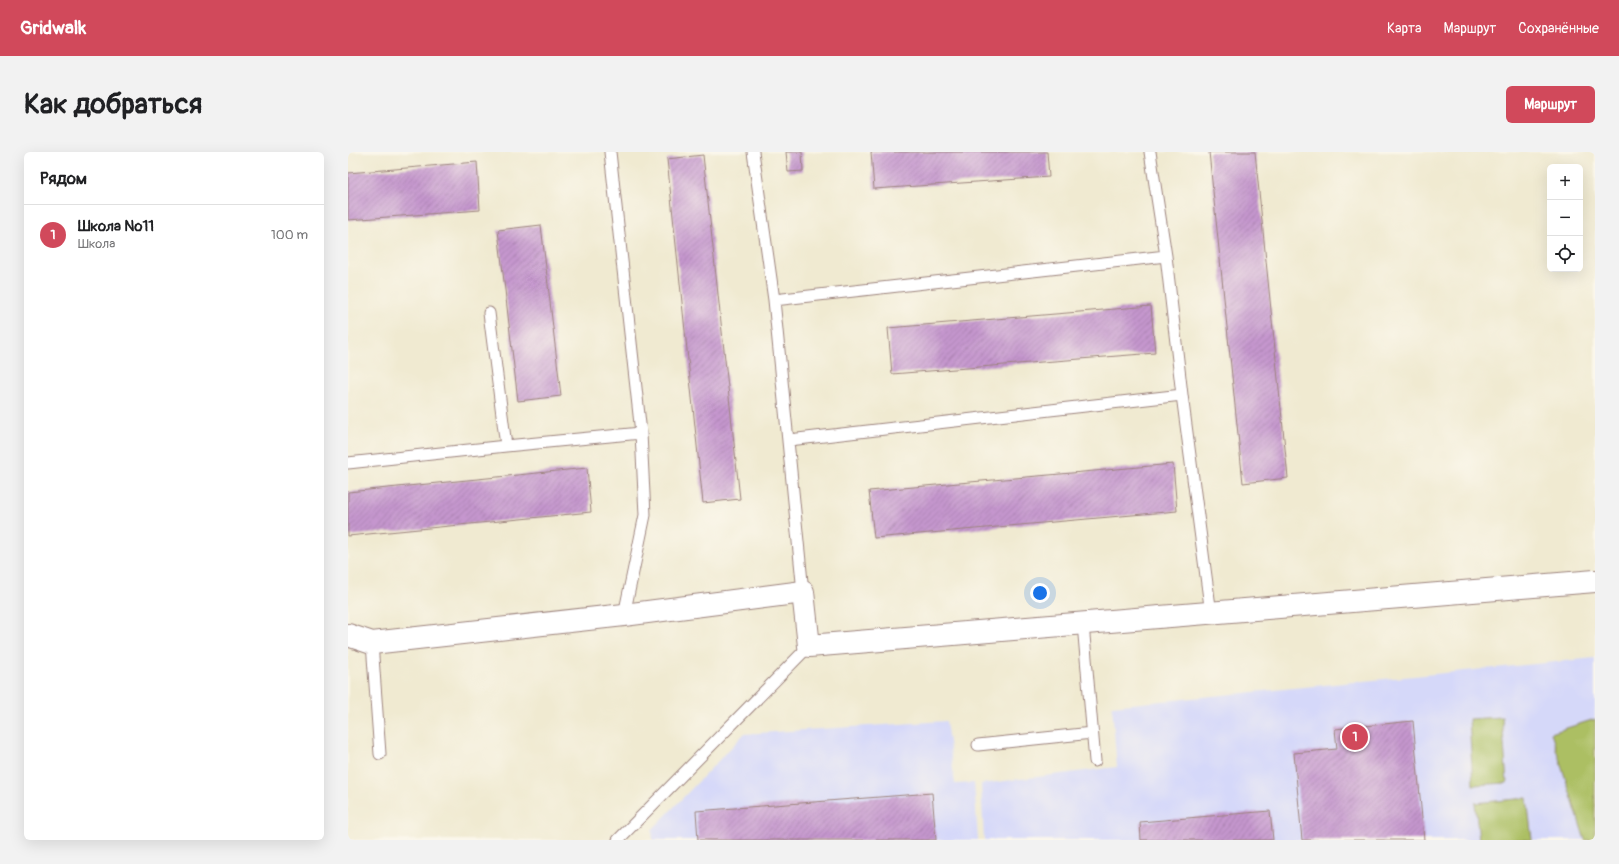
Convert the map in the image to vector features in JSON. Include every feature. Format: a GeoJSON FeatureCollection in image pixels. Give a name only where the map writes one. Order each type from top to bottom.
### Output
{"type":"FeatureCollection","features":[{"type":"Feature","properties":{"kind":"street"},"geometry":{"type":"LineString","coordinates":[[348,635],[372,643],[624,615],[803,592],[810,646],[1595,581]]}},
{"type":"Feature","properties":{"kind":"lane"},"geometry":{"type":"LineString","coordinates":[[610,152],[641,433],[645,515],[624,615]]}},
{"type":"Feature","properties":{"kind":"lane"},"geometry":{"type":"LineString","coordinates":[[753,152],[774,300],[803,592]]}},
{"type":"Feature","properties":{"kind":"lane"},"geometry":{"type":"LineString","coordinates":[[1150,152],[1166,256],[1182,395],[1211,614]]}},
{"type":"Feature","properties":{"kind":"lane"},"geometry":{"type":"LineString","coordinates":[[774,300],[1166,256]]}},
{"type":"Feature","properties":{"kind":"lane"},"geometry":{"type":"LineString","coordinates":[[489,313],[506,446]]}},
{"type":"Feature","properties":{"kind":"lane"},"geometry":{"type":"LineString","coordinates":[[789,440],[1182,395]]}},
{"type":"Feature","properties":{"kind":"lane"},"geometry":{"type":"LineString","coordinates":[[348,463],[641,433]]}},
{"type":"Feature","properties":{"kind":"lane"},"geometry":{"type":"LineString","coordinates":[[1083,624],[1095,761]]}},
{"type":"Feature","properties":{"kind":"lane"},"geometry":{"type":"LineString","coordinates":[[372,643],[380,754]]}},
{"type":"Feature","properties":{"kind":"lane"},"geometry":{"type":"LineString","coordinates":[[618,840],[810,646]]}},
{"type":"Feature","properties":{"kind":"lane"},"geometry":{"type":"LineString","coordinates":[[978,745],[1092,733]]}},
{"type":"Feature","properties":{"kind":"shaded area"},"geometry":{"type":"Polygon","coordinates":[[[1595,658],[1595,840],[984,840],[981,784],[1117,767],[1112,706],[1595,658]]]}},
{"type":"Feature","properties":{"kind":"shaded area"},"geometry":{"type":"Polygon","coordinates":[[[946,721],[955,784],[974,783],[978,840],[653,840],[652,830],[744,734],[946,721]]]}},
{"type":"Feature","properties":{"kind":"green space"},"geometry":{"type":"Polygon","coordinates":[[[1502,717],[1507,783],[1473,785],[1469,719],[1502,717]]]}},
{"type":"Feature","properties":{"kind":"green space"},"geometry":{"type":"Polygon","coordinates":[[[1595,719],[1595,840],[1585,840],[1551,733],[1595,719]]]}},
{"type":"Feature","properties":{"kind":"green space"},"geometry":{"type":"Polygon","coordinates":[[[1527,798],[1532,840],[1479,840],[1475,803],[1527,798]]]}},
{"type":"Feature","properties":{"kind":"building"},"geometry":{"type":"Polygon","coordinates":[[[786,152],[802,152],[803,171],[788,172],[786,152]]]}},
{"type":"Feature","properties":{"kind":"building"},"geometry":{"type":"Polygon","coordinates":[[[871,152],[1047,152],[1049,177],[874,189],[871,152]]]}},
{"type":"Feature","properties":{"kind":"building"},"geometry":{"type":"Polygon","coordinates":[[[1209,152],[1255,152],[1288,478],[1243,483],[1209,152]]]}},
{"type":"Feature","properties":{"kind":"building"},"geometry":{"type":"Polygon","coordinates":[[[703,155],[740,499],[703,503],[667,159],[703,155]]]}},
{"type":"Feature","properties":{"kind":"building"},"geometry":{"type":"Polygon","coordinates":[[[477,162],[480,210],[348,220],[348,173],[477,162]]]}},
{"type":"Feature","properties":{"kind":"building"},"geometry":{"type":"Polygon","coordinates":[[[541,225],[561,396],[518,401],[498,230],[541,225]]]}},
{"type":"Feature","properties":{"kind":"building"},"geometry":{"type":"Polygon","coordinates":[[[1151,306],[1155,353],[892,374],[888,328],[1151,306]]]}},
{"type":"Feature","properties":{"kind":"building"},"geometry":{"type":"Polygon","coordinates":[[[1173,464],[1177,511],[874,538],[869,491],[1173,464]]]}},
{"type":"Feature","properties":{"kind":"building"},"geometry":{"type":"Polygon","coordinates":[[[587,468],[591,512],[348,536],[348,492],[587,468]]]}},
{"type":"Feature","properties":{"kind":"building"},"geometry":{"type":"Polygon","coordinates":[[[1413,721],[1424,840],[1302,840],[1294,753],[1337,749],[1335,729],[1413,721]]]}},
{"type":"Feature","properties":{"kind":"building"},"geometry":{"type":"Polygon","coordinates":[[[932,793],[936,840],[698,840],[696,811],[932,793]]]}},
{"type":"Feature","properties":{"kind":"building"},"geometry":{"type":"Polygon","coordinates":[[[1270,811],[1273,840],[1141,840],[1140,822],[1270,811]]]}},
{"type":"Feature","properties":{"kind":"place","name":"Школа №11"},"geometry":{"type":"Point","coordinates":[1355,737]}}]}
